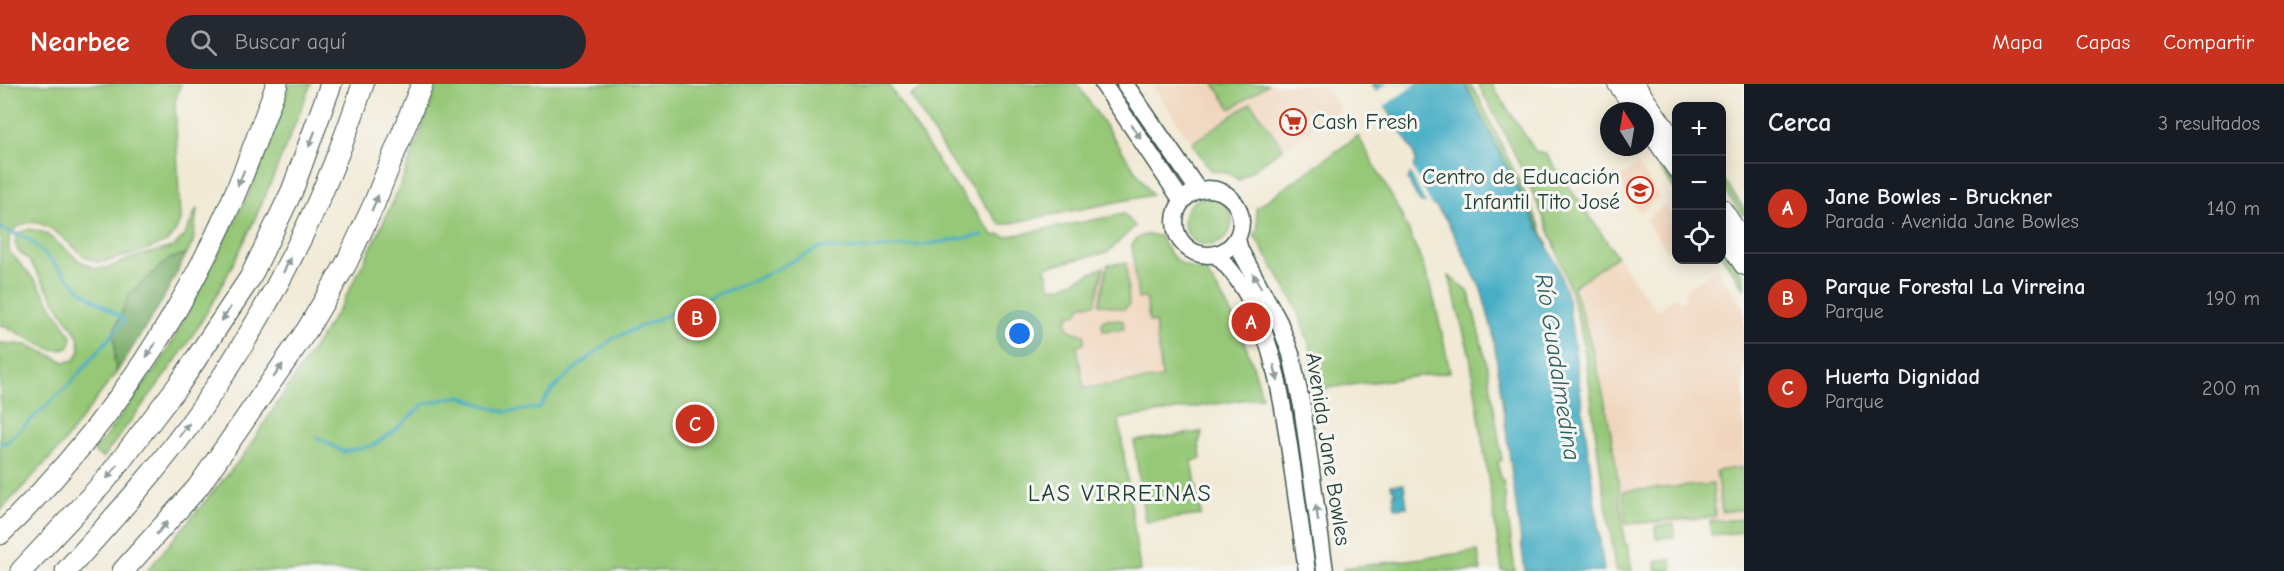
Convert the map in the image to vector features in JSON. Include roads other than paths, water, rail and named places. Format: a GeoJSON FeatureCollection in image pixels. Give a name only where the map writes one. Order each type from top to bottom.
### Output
{"type":"FeatureCollection","features":[{"type":"Feature","properties":{"kind":"highway"},"geometry":{"type":"LineString","coordinates":[[0,534],[94,431],[172,318],[231,204],[276,84]]}},
{"type":"Feature","properties":{"kind":"highway"},"geometry":{"type":"LineString","coordinates":[[21,571],[105,482],[180,383],[250,278],[292,191],[331,84]]}},
{"type":"Feature","properties":{"kind":"highway"},"geometry":{"type":"LineString","coordinates":[[66,571],[128,503],[202,407],[269,301],[316,209],[363,84]]}},
{"type":"Feature","properties":{"kind":"highway"},"geometry":{"type":"LineString","coordinates":[[123,571],[198,487],[307,330],[356,244],[422,84]]}},
{"type":"Feature","properties":{"kind":"main road"},"geometry":{"type":"LineString","coordinates":[[1103,84],[1182,201]]}},
{"type":"Feature","properties":{"kind":"main road"},"geometry":{"type":"LineString","coordinates":[[1125,84],[1198,190]]}},
{"type":"Feature","properties":{"kind":"main road"},"geometry":{"type":"LineString","coordinates":[[1617,84],[1630,102]]}},
{"type":"Feature","properties":{"kind":"main road"},"geometry":{"type":"LineString","coordinates":[[1635,84],[1672,136]]}},
{"type":"Feature","properties":{"kind":"main road"},"geometry":{"type":"LineString","coordinates":[[1654,137],[1672,162]]}},
{"type":"Feature","properties":{"kind":"main road"},"geometry":{"type":"LineString","coordinates":[[1198,190],[1220,191],[1235,201],[1240,212],[1241,221],[1237,239],[1229,247],[1215,254],[1198,253],[1184,245],[1178,236],[1174,220],[1182,201],[1189,194],[1198,190]]}},
{"type":"Feature","properties":{"kind":"main road"},"geometry":{"type":"LineString","coordinates":[[1723,210],[1744,266]]}},
{"type":"Feature","properties":{"kind":"main road","name":"Avenida Jane Bowles"},"geometry":{"type":"LineString","coordinates":[[1237,239],[1240,250],[1279,322],[1291,354],[1302,406],[1325,571]]}},
{"type":"Feature","properties":{"kind":"main road","name":"Avenida Jane Bowles"},"geometry":{"type":"LineString","coordinates":[[1215,254],[1228,266],[1240,284],[1262,328],[1276,369],[1284,408],[1307,571]]}},
{"type":"Feature","properties":{"kind":"water","name":"Río Guadalmedina"},"geometry":{"type":"Polygon","coordinates":[[[1372,84],[1465,84],[1558,267],[1568,300],[1604,571],[1525,571],[1493,333],[1481,289],[1446,219],[1435,206],[1420,202],[1408,180],[1416,161],[1413,151],[1372,84]]]}},
{"type":"Feature","properties":{"kind":"water"},"geometry":{"type":"Polygon","coordinates":[[[1404,484],[1407,507],[1395,508],[1393,493],[1395,493],[1391,485],[1404,484]]]}},
{"type":"Feature","properties":{"kind":"waterway"},"geometry":{"type":"LineString","coordinates":[[0,228],[29,239],[83,292],[125,320],[69,385],[7,442],[0,444]]}},
{"type":"Feature","properties":{"kind":"waterway"},"geometry":{"type":"LineString","coordinates":[[317,437],[343,452],[372,446],[393,432],[424,404],[459,396],[504,412],[539,408],[552,390],[571,372],[614,338],[755,280],[819,248],[865,249],[923,245],[983,235]]}},
{"type":"Feature","properties":{"kind":"place","name":"Cash Fresh"},"geometry":{"type":"Point","coordinates":[1293,122]}},
{"type":"Feature","properties":{"kind":"place","name":"Centro de Educación Infantil Tito José"},"geometry":{"type":"Point","coordinates":[1640,190]}},
{"type":"Feature","properties":{"kind":"place","name":"Parque Forestal La Virreina"},"geometry":{"type":"Point","coordinates":[697,318]}},
{"type":"Feature","properties":{"kind":"place","name":"Jane Bowles - Bruckner"},"geometry":{"type":"Point","coordinates":[1251,322]}},
{"type":"Feature","properties":{"kind":"place","name":"Huerta Dignidad"},"geometry":{"type":"Point","coordinates":[695,424]}},
{"type":"Feature","properties":{"kind":"district","name":"LAS VIRREINAS"},"geometry":{"type":"Point","coordinates":[1120,493]}}]}
